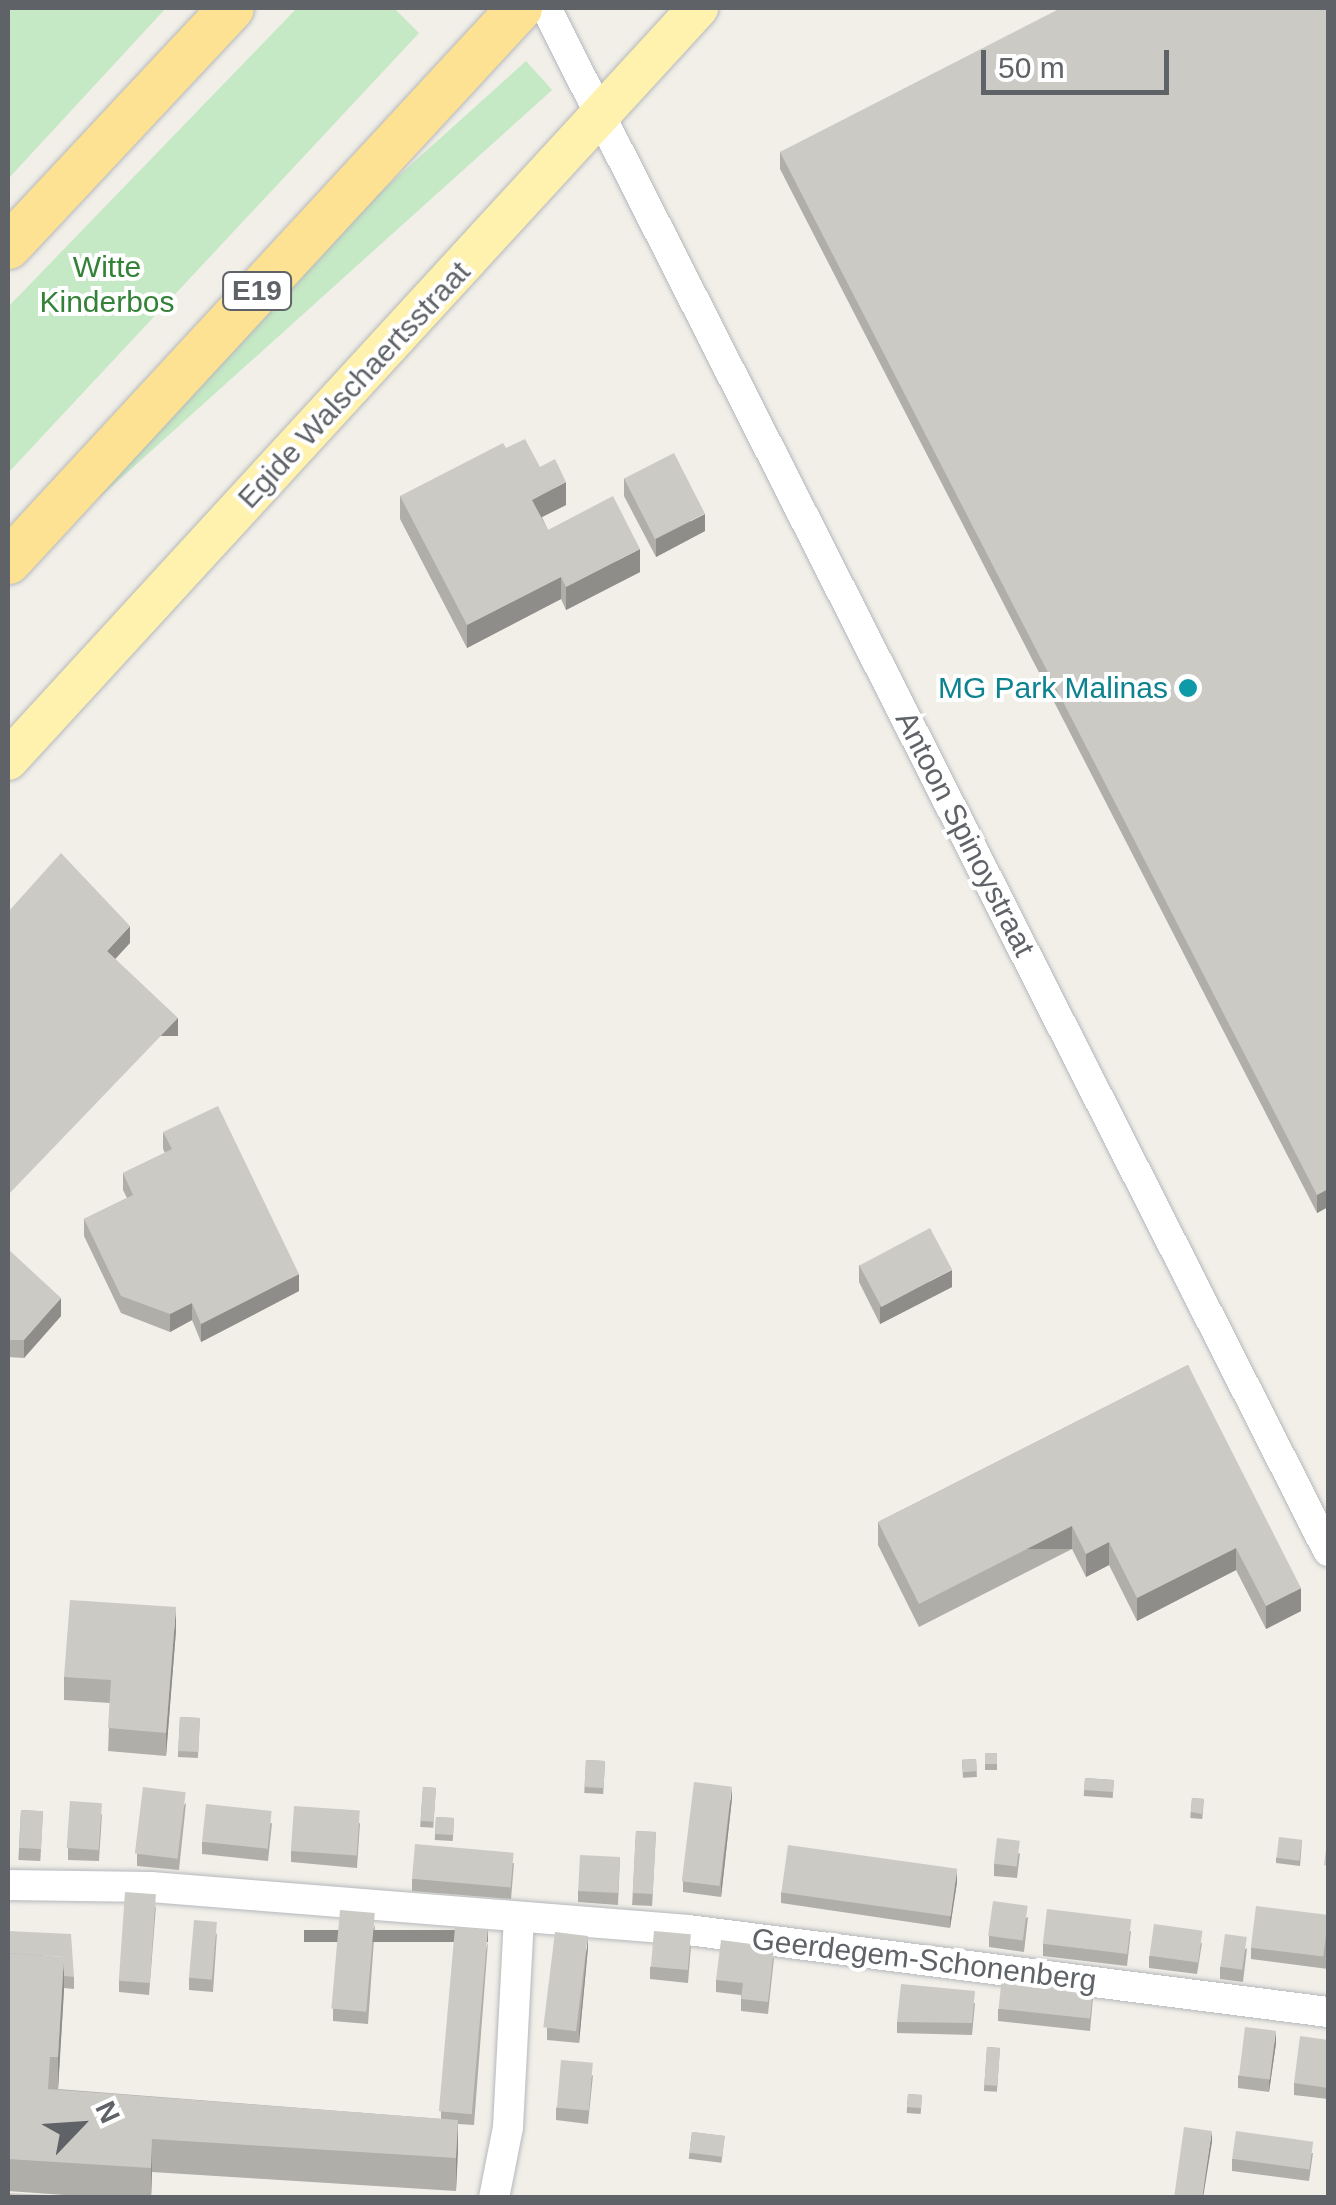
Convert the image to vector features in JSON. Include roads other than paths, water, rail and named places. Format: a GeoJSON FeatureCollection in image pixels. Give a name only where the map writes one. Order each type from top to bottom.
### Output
{"type":"FeatureCollection","features":[{"type":"Feature","properties":{"kind":"highway"},"geometry":{"type":"LineString","coordinates":[[8,246],[231,8]]}},
{"type":"Feature","properties":{"kind":"highway","name":"E19"},"geometry":{"type":"LineString","coordinates":[[8,561],[524,12]]}},
{"type":"Feature","properties":{"kind":"main road","name":"Egide Walschaertsstraat"},"geometry":{"type":"LineString","coordinates":[[8,760],[698,8]]}},
{"type":"Feature","properties":{"kind":"street","name":"Antoon Spinoystraat"},"geometry":{"type":"LineString","coordinates":[[524,12],[602,117],[1328,1551]]}},
{"type":"Feature","properties":{"kind":"street","name":"Geerdegem-Schonenberg"},"geometry":{"type":"LineString","coordinates":[[8,1885],[151,1887],[688,1930],[1328,2012]]}},
{"type":"Feature","properties":{"kind":"street"},"geometry":{"type":"LineString","coordinates":[[494,2198],[508,2128],[519,1919]]}},
{"type":"Feature","properties":{"kind":"place","name":"MG Park Malinas"},"geometry":{"type":"Point","coordinates":[1188,688]}},
{"type":"Feature","properties":{"kind":"park label","name":"Witte Kinderbos"},"geometry":{"type":"Point","coordinates":[107,284]}}]}
